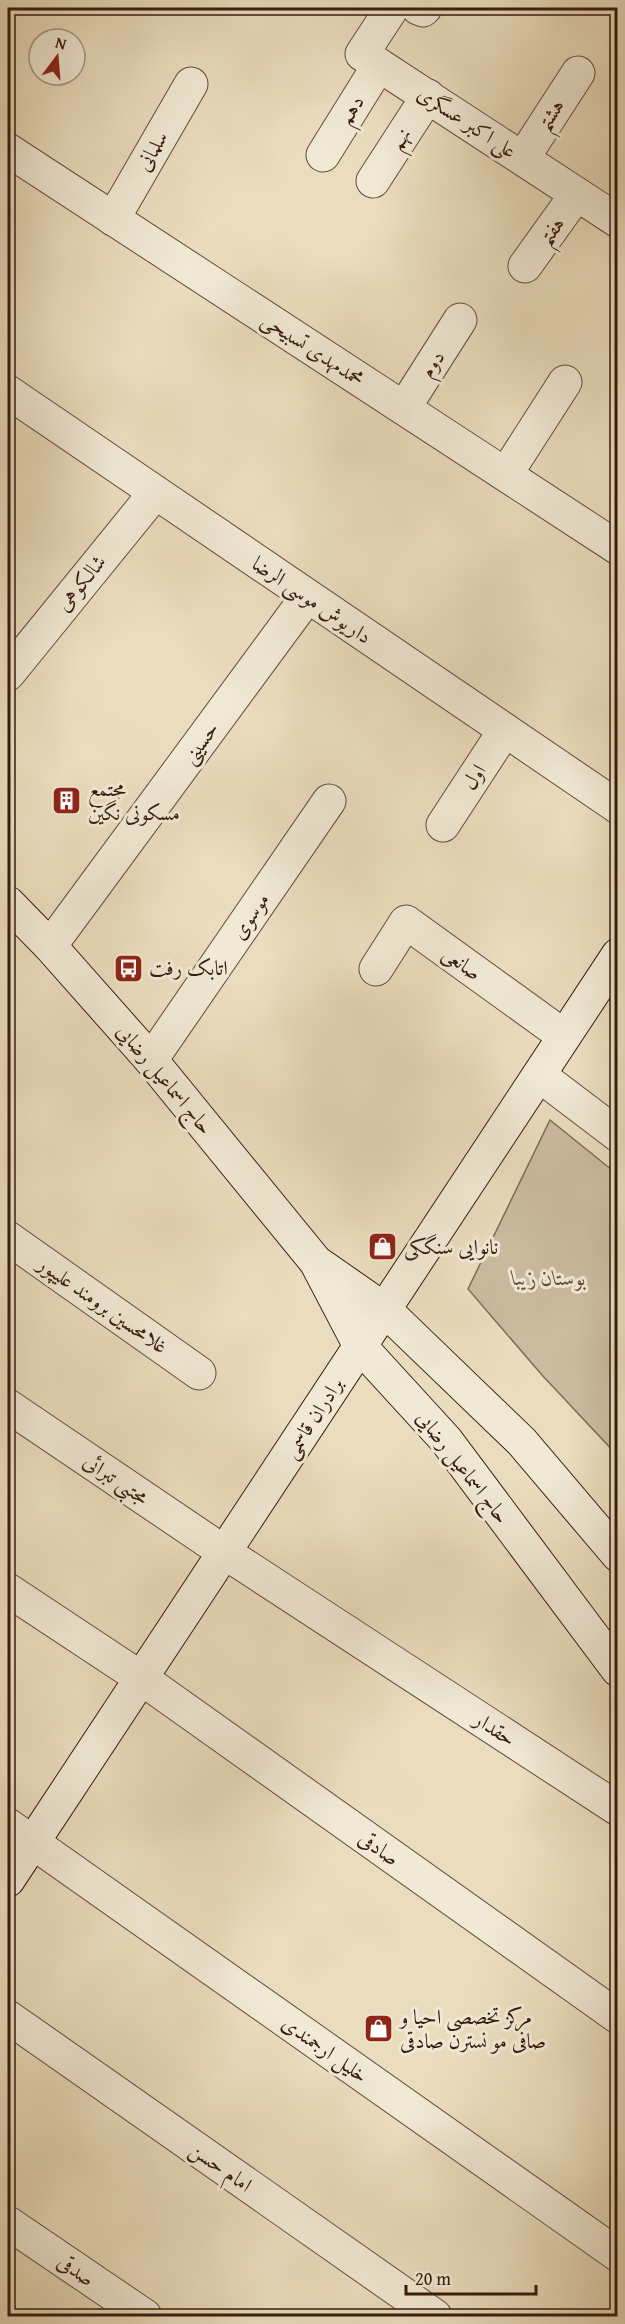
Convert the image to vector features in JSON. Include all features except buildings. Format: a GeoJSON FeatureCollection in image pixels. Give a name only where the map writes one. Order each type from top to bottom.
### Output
{"type":"FeatureCollection","features":[{"type":"Feature","properties":{"kind":"street","name":"علی اکبر عسگری"},"geometry":{"type":"LineString","coordinates":[[392,8],[362,54],[618,221]]}},
{"type":"Feature","properties":{"kind":"street"},"geometry":{"type":"LineString","coordinates":[[418,8],[423,10],[425,8]]}},
{"type":"Feature","properties":{"kind":"street","name":"دهم"},"geometry":{"type":"LineString","coordinates":[[323,156],[379,65]]}},
{"type":"Feature","properties":{"kind":"street","name":"هشتم"},"geometry":{"type":"LineString","coordinates":[[524,158],[578,73]]}},
{"type":"Feature","properties":{"kind":"street","name":"سلمانی"},"geometry":{"type":"LineString","coordinates":[[113,219],[191,84]]}},
{"type":"Feature","properties":{"kind":"street","name":"نهم"},"geometry":{"type":"LineString","coordinates":[[374,181],[428,96]]}},
{"type":"Feature","properties":{"kind":"street","name":"محمدمهدی تسبیحی"},"geometry":{"type":"LineString","coordinates":[[8,150],[618,548]]}},
{"type":"Feature","properties":{"kind":"street","name":"هفتم"},"geometry":{"type":"LineString","coordinates":[[525,266],[576,195]]}},
{"type":"Feature","properties":{"kind":"street","name":"دوم"},"geometry":{"type":"LineString","coordinates":[[404,408],[460,320]]}},
{"type":"Feature","properties":{"kind":"street"},"geometry":{"type":"LineString","coordinates":[[506,474],[565,382]]}},
{"type":"Feature","properties":{"kind":"street","name":"داریوش موسی الرضا"},"geometry":{"type":"LineString","coordinates":[[9,396],[618,807]]}},
{"type":"Feature","properties":{"kind":"street","name":"شالکوهی"},"geometry":{"type":"LineString","coordinates":[[8,674],[155,493]]}},
{"type":"Feature","properties":{"kind":"street","name":"حسینی"},"geometry":{"type":"LineString","coordinates":[[50,946],[308,597]]}},
{"type":"Feature","properties":{"kind":"street","name":"اول"},"geometry":{"type":"LineString","coordinates":[[443,825],[505,730]]}},
{"type":"Feature","properties":{"kind":"street","name":"موسوی"},"geometry":{"type":"LineString","coordinates":[[151,1060],[329,801]]}},
{"type":"Feature","properties":{"kind":"street","name":"حاج اسماعیل رضایی"},"geometry":{"type":"LineString","coordinates":[[8,903],[50,946],[151,1060],[316,1262],[360,1346],[446,1440],[618,1670]]}},
{"type":"Feature","properties":{"kind":"street","name":"صانعی"},"geometry":{"type":"LineString","coordinates":[[376,969],[406,922],[564,1036]]}},
{"type":"Feature","properties":{"kind":"street","name":"برادران قاسمی"},"geometry":{"type":"LineString","coordinates":[[8,1880],[20,1833],[141,1678],[618,955]]}},
{"type":"Feature","properties":{"kind":"street"},"geometry":{"type":"LineString","coordinates":[[539,1075],[618,1135]]}},
{"type":"Feature","properties":{"kind":"street","name":"غلامحسین برومند علیپور"},"geometry":{"type":"LineString","coordinates":[[8,1238],[199,1372]]}},
{"type":"Feature","properties":{"kind":"street","name":"حاج اسماعیل رضایی"},"geometry":{"type":"LineString","coordinates":[[316,1262],[385,1310],[522,1442],[618,1555]]}},
{"type":"Feature","properties":{"kind":"street","name":"مجتبی تبرائی"},"geometry":{"type":"LineString","coordinates":[[8,1406],[372,1649]]}},
{"type":"Feature","properties":{"kind":"street","name":"صادقی"},"geometry":{"type":"LineString","coordinates":[[8,1590],[141,1678],[618,2017]]}},
{"type":"Feature","properties":{"kind":"street","name":"حقدار"},"geometry":{"type":"LineString","coordinates":[[372,1649],[618,1809]]}},
{"type":"Feature","properties":{"kind":"street","name":"خلیل ارجمندی"},"geometry":{"type":"LineString","coordinates":[[20,1833],[618,2255]]}},
{"type":"Feature","properties":{"kind":"street","name":"امام حسن"},"geometry":{"type":"LineString","coordinates":[[8,2017],[435,2316]]}},
{"type":"Feature","properties":{"kind":"street","name":"صدقی"},"geometry":{"type":"LineString","coordinates":[[8,2223],[145,2316]]}},
{"type":"Feature","properties":{"kind":"green space","name":"بوستان زیبا"},"geometry":{"type":"Polygon","coordinates":[[[550,1120],[617,1174],[617,1455],[542,1375],[468,1289],[550,1120]]]}},
{"type":"Feature","properties":{"kind":"place","name":"مجتمع مسکونی نگین"},"geometry":{"type":"Point","coordinates":[67,801]}},
{"type":"Feature","properties":{"kind":"place","name":"اتابک رفت"},"geometry":{"type":"Point","coordinates":[128,968]}},
{"type":"Feature","properties":{"kind":"place","name":"نانوایی سنگکی"},"geometry":{"type":"Point","coordinates":[383,1247]}},
{"type":"Feature","properties":{"kind":"place","name":"مرکز تخصصی احیا و صافی مو نسترن صادقی"},"geometry":{"type":"Point","coordinates":[379,2029]}}]}
